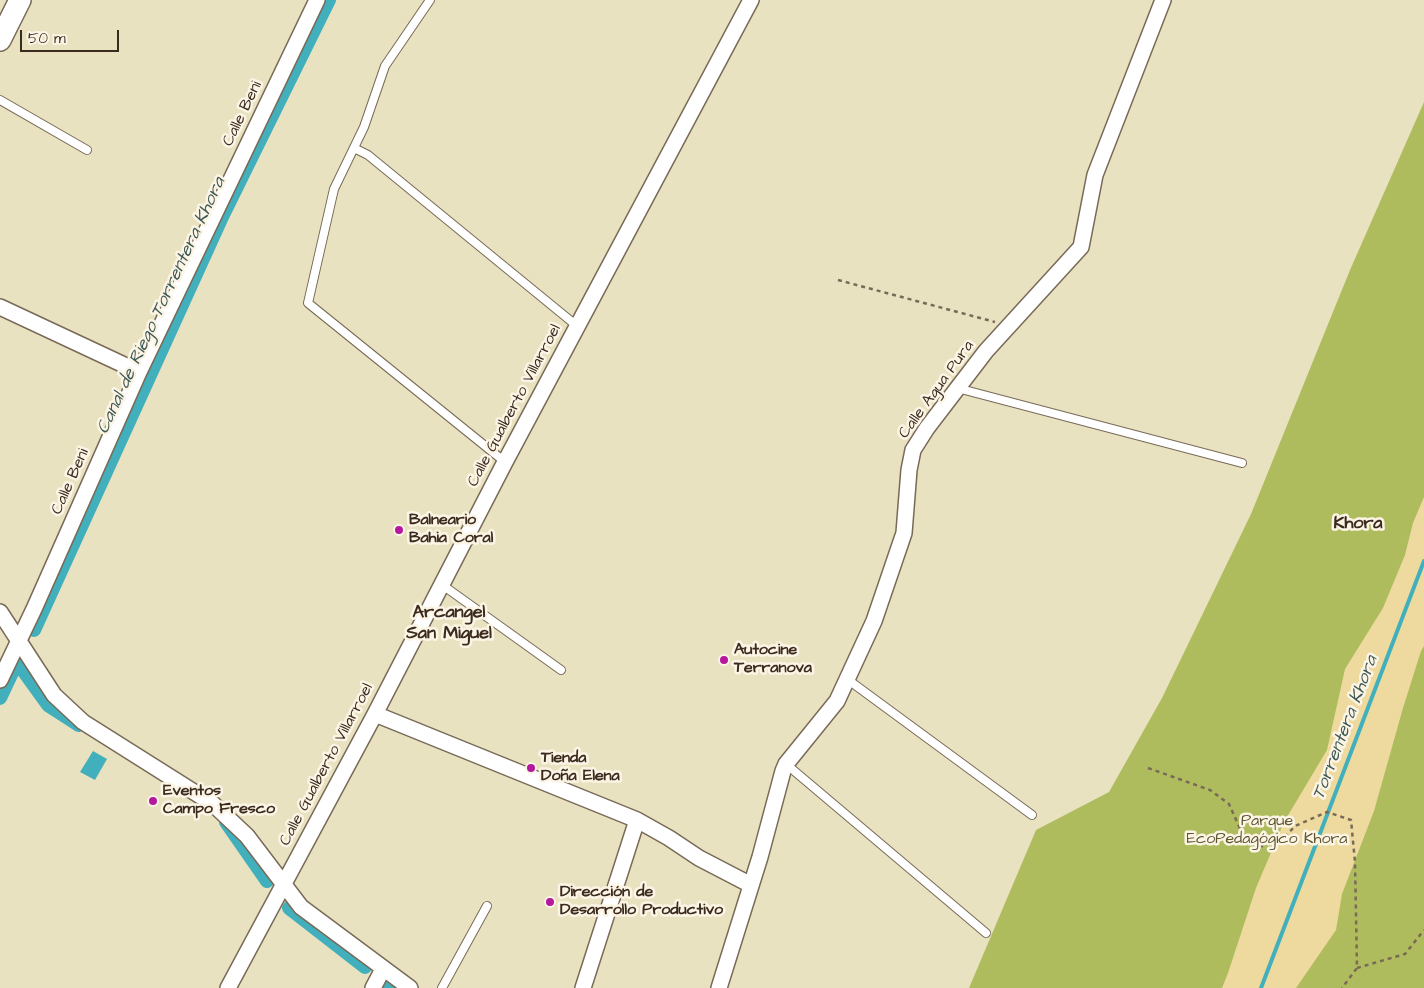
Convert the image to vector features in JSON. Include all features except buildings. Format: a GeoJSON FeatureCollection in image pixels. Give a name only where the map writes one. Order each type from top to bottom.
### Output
{"type":"FeatureCollection","features":[{"type":"Feature","properties":{"kind":"main road"},"geometry":{"type":"LineString","coordinates":[[0,40],[20,0]]}},
{"type":"Feature","properties":{"kind":"street","name":"Calle Beni"},"geometry":{"type":"LineString","coordinates":[[0,680],[19,642],[139,372],[317,0]]}},
{"type":"Feature","properties":{"kind":"street","name":"Calle Gualberto Villarroel"},"geometry":{"type":"LineString","coordinates":[[228,988],[375,714],[505,462],[751,0]]}},
{"type":"Feature","properties":{"kind":"street","name":"Calle Agua Pura"},"geometry":{"type":"LineString","coordinates":[[719,988],[786,764],[836,701],[874,621],[904,533],[909,470],[913,450],[957,388],[1009,326],[1081,246],[1095,175],[1163,0]]}},
{"type":"Feature","properties":{"kind":"street"},"geometry":{"type":"LineString","coordinates":[[0,307],[139,372]]}},
{"type":"Feature","properties":{"kind":"street"},"geometry":{"type":"LineString","coordinates":[[0,612],[54,695],[83,722],[213,804],[247,836],[301,907],[410,988]]}},
{"type":"Feature","properties":{"kind":"street"},"geometry":{"type":"LineString","coordinates":[[375,714],[637,820],[700,858],[751,885]]}},
{"type":"Feature","properties":{"kind":"street"},"geometry":{"type":"LineString","coordinates":[[583,988],[637,820]]}},
{"type":"Feature","properties":{"kind":"street"},"geometry":{"type":"LineString","coordinates":[[374,988],[383,968]]}},
{"type":"Feature","properties":{"kind":"lane"},"geometry":{"type":"LineString","coordinates":[[430,0],[385,66],[364,127],[334,189],[308,303],[505,462]]}},
{"type":"Feature","properties":{"kind":"lane"},"geometry":{"type":"LineString","coordinates":[[0,100],[87,150]]}},
{"type":"Feature","properties":{"kind":"lane"},"geometry":{"type":"LineString","coordinates":[[354,148],[368,155],[577,326]]}},
{"type":"Feature","properties":{"kind":"lane"},"geometry":{"type":"LineString","coordinates":[[957,388],[1242,463]]}},
{"type":"Feature","properties":{"kind":"lane"},"geometry":{"type":"LineString","coordinates":[[441,584],[561,670]]}},
{"type":"Feature","properties":{"kind":"lane"},"geometry":{"type":"LineString","coordinates":[[847,679],[1032,815]]}},
{"type":"Feature","properties":{"kind":"lane"},"geometry":{"type":"LineString","coordinates":[[786,764],[986,933]]}},
{"type":"Feature","properties":{"kind":"lane"},"geometry":{"type":"LineString","coordinates":[[442,988],[487,906]]}},
{"type":"Feature","properties":{"kind":"path"},"geometry":{"type":"LineString","coordinates":[[838,280],[1009,326]]}},
{"type":"Feature","properties":{"kind":"path"},"geometry":{"type":"LineString","coordinates":[[1148,768],[1210,790],[1229,804],[1245,840],[1273,850],[1295,826],[1327,812],[1351,820],[1355,862],[1357,968]]}},
{"type":"Feature","properties":{"kind":"path"},"geometry":{"type":"LineString","coordinates":[[1342,988],[1357,968],[1405,954],[1424,930]]}},
{"type":"Feature","properties":{"kind":"green space","name":"Parque EcoPedagógico Khora"},"geometry":{"type":"Polygon","coordinates":[[[1424,102],[1424,988],[969,988],[1036,830],[1109,792],[1162,698],[1251,514],[1350,270],[1424,102]]]}},
{"type":"Feature","properties":{"kind":"sand","name":"Torrentera Khora"},"geometry":{"type":"Polygon","coordinates":[[[1424,497],[1424,646],[1403,708],[1374,811],[1342,894],[1336,930],[1296,988],[1222,988],[1256,888],[1284,822],[1327,750],[1345,669],[1383,608],[1405,555],[1413,523],[1424,497]]]}},
{"type":"Feature","properties":{"kind":"water"},"geometry":{"type":"Polygon","coordinates":[[[93,751],[107,759],[95,780],[80,772],[93,751]]]}},
{"type":"Feature","properties":{"kind":"waterway","name":"Canal de Riego Torrentera Khora"},"geometry":{"type":"LineString","coordinates":[[34,630],[221,219],[329,0]]}},
{"type":"Feature","properties":{"kind":"waterway","name":"Torrentera Khora"},"geometry":{"type":"LineString","coordinates":[[1261,988],[1424,561]]}},
{"type":"Feature","properties":{"kind":"waterway","name":"Canal de Riego Torrentera Khora"},"geometry":{"type":"LineString","coordinates":[[0,698],[17,662],[48,705],[79,725]]}},
{"type":"Feature","properties":{"kind":"waterway","name":"Canal de Riego Torrentera Khora"},"geometry":{"type":"LineString","coordinates":[[226,822],[267,881]]}},
{"type":"Feature","properties":{"kind":"waterway","name":"Canal de Riego Torrentera Khora"},"geometry":{"type":"LineString","coordinates":[[289,908],[365,967]]}},
{"type":"Feature","properties":{"kind":"place","name":"Balneario Bahia Coral"},"geometry":{"type":"Point","coordinates":[399,530]}},
{"type":"Feature","properties":{"kind":"place","name":"Autocine Terranova"},"geometry":{"type":"Point","coordinates":[724,660]}},
{"type":"Feature","properties":{"kind":"place","name":"Tienda Doña Elena"},"geometry":{"type":"Point","coordinates":[531,768]}},
{"type":"Feature","properties":{"kind":"place","name":"Eventos Campo Fresco"},"geometry":{"type":"Point","coordinates":[153,801]}},
{"type":"Feature","properties":{"kind":"place","name":"Dirección de Desarrollo Productivo"},"geometry":{"type":"Point","coordinates":[550,902]}},
{"type":"Feature","properties":{"kind":"district","name":"Khora"},"geometry":{"type":"Point","coordinates":[1358,524]}},
{"type":"Feature","properties":{"kind":"district","name":"Arcangel San Miguel"},"geometry":{"type":"Point","coordinates":[449,623]}}]}
